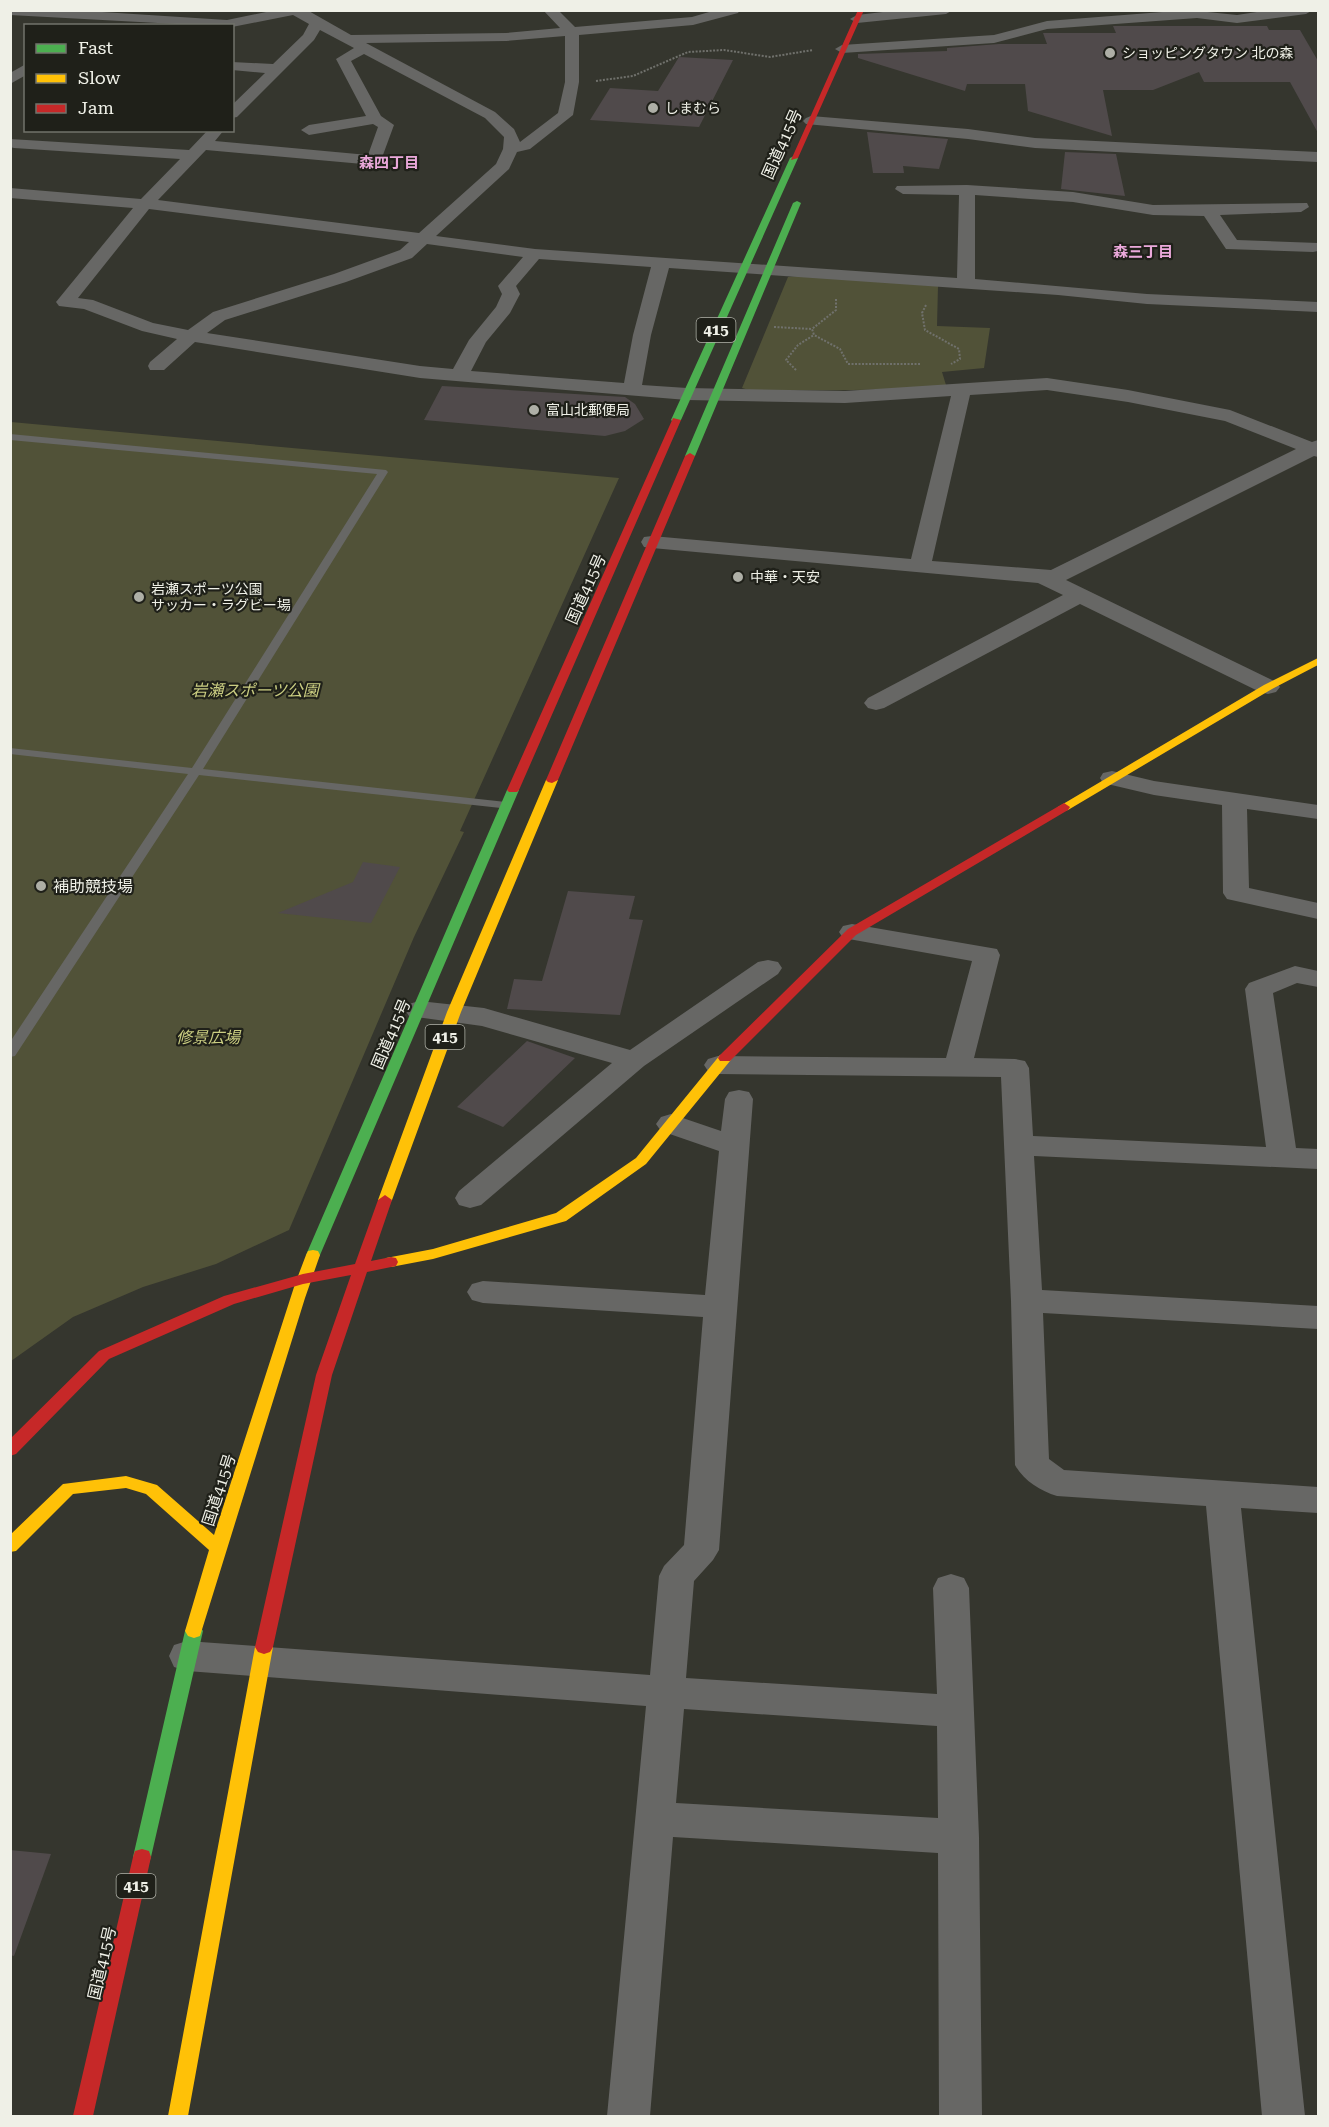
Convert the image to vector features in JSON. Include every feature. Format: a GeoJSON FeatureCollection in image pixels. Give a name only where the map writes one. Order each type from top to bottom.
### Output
{"type":"FeatureCollection","features":[{"type":"Feature","properties":{"kind":"main road"},"geometry":{"type":"LineString","coordinates":[[860,53],[877,14]]}},
{"type":"Feature","properties":{"kind":"main road","name":"国道415号"},"geometry":{"type":"LineString","coordinates":[[83,2116],[188,1656],[217,1547],[276,1370],[303,1279],[506,806],[626,540],[687,394],[822,92],[859,15]]}},
{"type":"Feature","properties":{"kind":"main road"},"geometry":{"type":"LineString","coordinates":[[823,141],[837,107]]}},
{"type":"Feature","properties":{"kind":"main road","name":"415"},"geometry":{"type":"LineString","coordinates":[[178,2116],[261,1662],[324,1375],[361,1266],[454,1012],[800,195]]}},
{"type":"Feature","properties":{"kind":"main road"},"geometry":{"type":"LineString","coordinates":[[10,1450],[104,1356],[229,1300],[303,1279],[361,1266],[433,1254],[561,1217],[641,1161],[718,1065],[852,932],[1268,687],[1318,661]]}},
{"type":"Feature","properties":{"kind":"main road"},"geometry":{"type":"LineString","coordinates":[[10,1546],[69,1488],[126,1482],[151,1489],[217,1547]]}},
{"type":"Feature","properties":{"kind":"street"},"geometry":{"type":"LineString","coordinates":[[512,149],[524,146],[565,115],[572,85],[572,32],[550,10]]}},
{"type":"Feature","properties":{"kind":"street"},"geometry":{"type":"LineString","coordinates":[[611,10],[628,27]]}},
{"type":"Feature","properties":{"kind":"street"},"geometry":{"type":"LineString","coordinates":[[859,15],[946,10]]}},
{"type":"Feature","properties":{"kind":"street"},"geometry":{"type":"LineString","coordinates":[[842,49],[860,53],[994,39],[1047,25],[1197,14],[1237,19],[1306,10]]}},
{"type":"Feature","properties":{"kind":"street"},"geometry":{"type":"LineString","coordinates":[[10,11],[227,24],[296,11],[315,24],[350,39],[490,115],[507,130],[513,141],[512,149],[502,166],[406,254],[340,278],[219,316],[191,336],[157,366]]}},
{"type":"Feature","properties":{"kind":"street"},"geometry":{"type":"LineString","coordinates":[[350,39],[506,37],[693,21],[725,11]]}},
{"type":"Feature","properties":{"kind":"street"},"geometry":{"type":"LineString","coordinates":[[81,24],[91,16]]}},
{"type":"Feature","properties":{"kind":"street"},"geometry":{"type":"LineString","coordinates":[[234,111],[309,37],[315,24]]}},
{"type":"Feature","properties":{"kind":"street"},"geometry":{"type":"LineString","coordinates":[[14,143],[374,160],[386,125],[375,119],[343,59],[365,48]]}},
{"type":"Feature","properties":{"kind":"street"},"geometry":{"type":"LineString","coordinates":[[234,66],[277,69]]}},
{"type":"Feature","properties":{"kind":"street"},"geometry":{"type":"LineString","coordinates":[[10,80],[24,70]]}},
{"type":"Feature","properties":{"kind":"street"},"geometry":{"type":"LineString","coordinates":[[309,130],[375,119]]}},
{"type":"Feature","properties":{"kind":"street"},"geometry":{"type":"LineString","coordinates":[[811,121],[968,134],[1035,143],[1318,157]]}},
{"type":"Feature","properties":{"kind":"street"},"geometry":{"type":"LineString","coordinates":[[216,132],[145,204],[65,302],[87,304],[148,327],[191,336],[420,372],[632,390],[716,396],[845,397],[1047,384],[1128,396],[1230,416],[1317,449]]}},
{"type":"Feature","properties":{"kind":"street"},"geometry":{"type":"LineString","coordinates":[[903,189],[967,190],[1074,197],[1153,210],[1209,211],[1318,206]]}},
{"type":"Feature","properties":{"kind":"street"},"geometry":{"type":"LineString","coordinates":[[966,284],[967,190]]}},
{"type":"Feature","properties":{"kind":"street"},"geometry":{"type":"LineString","coordinates":[[10,193],[145,204],[277,219],[534,254],[1058,290],[1147,299],[1318,307]]}},
{"type":"Feature","properties":{"kind":"street"},"geometry":{"type":"LineString","coordinates":[[1209,211],[1233,245],[1316,247],[1300,207]]}},
{"type":"Feature","properties":{"kind":"street"},"geometry":{"type":"LineString","coordinates":[[459,375],[478,340],[504,309],[512,294],[507,286],[534,254]]}},
{"type":"Feature","properties":{"kind":"street"},"geometry":{"type":"LineString","coordinates":[[632,390],[642,335],[662,264]]}},
{"type":"Feature","properties":{"kind":"street"},"geometry":{"type":"LineString","coordinates":[[920,566],[962,389]]}},
{"type":"Feature","properties":{"kind":"street"},"geometry":{"type":"LineString","coordinates":[[652,542],[1043,577],[1056,576],[1317,449]]}},
{"type":"Feature","properties":{"kind":"street"},"geometry":{"type":"LineString","coordinates":[[1043,577],[1268,687]]}},
{"type":"Feature","properties":{"kind":"street"},"geometry":{"type":"LineString","coordinates":[[876,703],[1080,595]]}},
{"type":"Feature","properties":{"kind":"street"},"geometry":{"type":"LineString","coordinates":[[1112,778],[1154,788],[1318,812]]}},
{"type":"Feature","properties":{"kind":"street"},"geometry":{"type":"LineString","coordinates":[[1234,799],[1236,893],[1318,911]]}},
{"type":"Feature","properties":{"kind":"street"},"geometry":{"type":"LineString","coordinates":[[852,932],[987,955],[957,1069]]}},
{"type":"Feature","properties":{"kind":"street"},"geometry":{"type":"LineString","coordinates":[[470,1198],[634,1060],[768,968]]}},
{"type":"Feature","properties":{"kind":"street"},"geometry":{"type":"LineString","coordinates":[[1282,1157],[1259,989],[1295,974],[1318,979]]}},
{"type":"Feature","properties":{"kind":"street"},"geometry":{"type":"LineString","coordinates":[[419,1010],[484,1017],[634,1060]]}},
{"type":"Feature","properties":{"kind":"street"},"geometry":{"type":"LineString","coordinates":[[718,1065],[1015,1068],[1027,1301],[1032,1465],[1057,1483],[1318,1500]]}},
{"type":"Feature","properties":{"kind":"street"},"geometry":{"type":"LineString","coordinates":[[628,2116],[677,1576],[701,1550],[739,1098]]}},
{"type":"Feature","properties":{"kind":"street"},"geometry":{"type":"LineString","coordinates":[[671,1124],[735,1146]]}},
{"type":"Feature","properties":{"kind":"street"},"geometry":{"type":"LineString","coordinates":[[1019,1145],[1318,1159]]}},
{"type":"Feature","properties":{"kind":"street"},"geometry":{"type":"LineString","coordinates":[[483,1292],[720,1307]]}},
{"type":"Feature","properties":{"kind":"street"},"geometry":{"type":"LineString","coordinates":[[1027,1301],[1318,1317]]}},
{"type":"Feature","properties":{"kind":"street"},"geometry":{"type":"LineString","coordinates":[[1222,1494],[1284,2116]]}},
{"type":"Feature","properties":{"kind":"street"},"geometry":{"type":"LineString","coordinates":[[951,1588],[959,1837],[961,2116]]}},
{"type":"Feature","properties":{"kind":"street"},"geometry":{"type":"LineString","coordinates":[[188,1656],[956,1711]]}},
{"type":"Feature","properties":{"kind":"street"},"geometry":{"type":"LineString","coordinates":[[654,1819],[959,1837]]}},
{"type":"Feature","properties":{"kind":"lane"},"geometry":{"type":"LineString","coordinates":[[10,437],[383,472],[195,772],[10,1053]]}},
{"type":"Feature","properties":{"kind":"lane"},"geometry":{"type":"LineString","coordinates":[[10,751],[506,806]]}},
{"type":"Feature","properties":{"kind":"path"},"geometry":{"type":"LineString","coordinates":[[572,85],[633,76],[688,52],[724,50],[770,57],[823,49],[842,49]]}},
{"type":"Feature","properties":{"kind":"path"},"geometry":{"type":"LineString","coordinates":[[773,327],[812,329],[836,310],[836,298]]}},
{"type":"Feature","properties":{"kind":"path"},"geometry":{"type":"LineString","coordinates":[[926,304],[922,313],[925,330],[959,349],[960,359],[949,365]]}},
{"type":"Feature","properties":{"kind":"path"},"geometry":{"type":"LineString","coordinates":[[812,329],[814,334],[840,349],[848,364]]}},
{"type":"Feature","properties":{"kind":"path"},"geometry":{"type":"LineString","coordinates":[[802,372],[795,370],[786,360],[798,345],[814,334]]}},
{"type":"Feature","properties":{"kind":"path"},"geometry":{"type":"LineString","coordinates":[[842,370],[848,364],[930,365]]}},
{"type":"Feature","properties":{"kind":"green space"},"geometry":{"type":"Polygon","coordinates":[[[788,277],[938,286],[937,326],[990,328],[984,368],[942,372],[946,385],[922,387],[872,390],[749,390],[742,388],[788,277]]]}},
{"type":"Feature","properties":{"kind":"green space","name":"岩瀬スポーツ公園"},"geometry":{"type":"Polygon","coordinates":[[[11,422],[619,478],[460,831],[464,832],[414,937],[289,1230],[216,1264],[143,1287],[73,1317],[11,1361],[11,422]]]}},
{"type":"Feature","properties":{"kind":"building"},"geometry":{"type":"Polygon","coordinates":[[[1113,26],[1267,26],[1269,30],[1300,30],[1318,61],[1318,133],[1290,82],[1204,82],[1199,72],[1153,90],[1103,90],[1112,136],[1028,111],[1025,84],[967,84],[965,91],[858,58],[858,54],[947,51],[947,48],[999,44],[1047,44],[1043,33],[1116,33],[1113,26]]]}},
{"type":"Feature","properties":{"kind":"building","name":"しまむら"},"geometry":{"type":"Polygon","coordinates":[[[679,57],[733,60],[699,127],[590,120],[610,88],[658,91],[679,57]]]}},
{"type":"Feature","properties":{"kind":"building"},"geometry":{"type":"Polygon","coordinates":[[[867,132],[948,139],[939,169],[903,166],[904,173],[873,173],[867,132]]]}},
{"type":"Feature","properties":{"kind":"building"},"geometry":{"type":"Polygon","coordinates":[[[1065,152],[1116,154],[1125,196],[1061,189],[1065,152]]]}},
{"type":"Feature","properties":{"kind":"building"},"geometry":{"type":"Polygon","coordinates":[[[442,386],[625,397],[635,404],[644,419],[625,431],[605,436],[424,420],[442,386]]]}},
{"type":"Feature","properties":{"kind":"building"},"geometry":{"type":"Polygon","coordinates":[[[363,862],[400,867],[371,923],[278,913],[353,882],[363,862]]]}},
{"type":"Feature","properties":{"kind":"building"},"geometry":{"type":"Polygon","coordinates":[[[568,891],[635,896],[629,919],[643,920],[620,1015],[507,1009],[514,979],[542,981],[568,891]]]}},
{"type":"Feature","properties":{"kind":"building"},"geometry":{"type":"Polygon","coordinates":[[[527,1041],[575,1058],[503,1127],[457,1107],[527,1041]]]}},
{"type":"Feature","properties":{"kind":"building"},"geometry":{"type":"Polygon","coordinates":[[[10,1850],[51,1854],[14,1956],[10,1955],[10,1850]]]}},
{"type":"Feature","properties":{"kind":"traffic: fast"},"geometry":{"type":"LineString","coordinates":[[676,420],[794,158]]}},
{"type":"Feature","properties":{"kind":"traffic: fast"},"geometry":{"type":"LineString","coordinates":[[690,456],[797,203]]}},
{"type":"Feature","properties":{"kind":"traffic: fast"},"geometry":{"type":"LineString","coordinates":[[313,1255],[513,790]]}},
{"type":"Feature","properties":{"kind":"traffic: fast"},"geometry":{"type":"LineString","coordinates":[[142,1857],[194,1631]]}},
{"type":"Feature","properties":{"kind":"traffic: slow"},"geometry":{"type":"LineString","coordinates":[[1064,807],[1268,687],[1318,661]]}},
{"type":"Feature","properties":{"kind":"traffic: slow"},"geometry":{"type":"LineString","coordinates":[[385,1200],[454,1012],[552,780]]}},
{"type":"Feature","properties":{"kind":"traffic: slow"},"geometry":{"type":"LineString","coordinates":[[391,1262],[433,1254],[561,1217],[641,1161],[725,1058]]}},
{"type":"Feature","properties":{"kind":"traffic: slow"},"geometry":{"type":"LineString","coordinates":[[194,1631],[297,1298],[313,1255]]}},
{"type":"Feature","properties":{"kind":"traffic: slow"},"geometry":{"type":"LineString","coordinates":[[10,1546],[69,1488],[126,1482],[151,1489],[217,1547]]}},
{"type":"Feature","properties":{"kind":"traffic: slow"},"geometry":{"type":"LineString","coordinates":[[178,2116],[264,1647]]}},
{"type":"Feature","properties":{"kind":"traffic: jam"},"geometry":{"type":"LineString","coordinates":[[794,158],[861,10]]}},
{"type":"Feature","properties":{"kind":"traffic: jam"},"geometry":{"type":"LineString","coordinates":[[513,790],[676,420]]}},
{"type":"Feature","properties":{"kind":"traffic: jam"},"geometry":{"type":"LineString","coordinates":[[552,780],[690,456]]}},
{"type":"Feature","properties":{"kind":"traffic: jam"},"geometry":{"type":"LineString","coordinates":[[725,1058],[852,932],[1064,807]]}},
{"type":"Feature","properties":{"kind":"traffic: jam"},"geometry":{"type":"LineString","coordinates":[[264,1647],[324,1375],[385,1200]]}},
{"type":"Feature","properties":{"kind":"traffic: jam"},"geometry":{"type":"LineString","coordinates":[[10,1450],[104,1355],[229,1300],[303,1279],[391,1262]]}},
{"type":"Feature","properties":{"kind":"traffic: jam"},"geometry":{"type":"LineString","coordinates":[[83,2116],[142,1857]]}},
{"type":"Feature","properties":{"kind":"place","name":"ショッピングタウン 北の森"},"geometry":{"type":"Point","coordinates":[1110,53]}},
{"type":"Feature","properties":{"kind":"place","name":"しまむら"},"geometry":{"type":"Point","coordinates":[653,108]}},
{"type":"Feature","properties":{"kind":"place","name":"富山北郵便局"},"geometry":{"type":"Point","coordinates":[534,410]}},
{"type":"Feature","properties":{"kind":"place","name":"中華・天安"},"geometry":{"type":"Point","coordinates":[738,577]}},
{"type":"Feature","properties":{"kind":"place","name":"岩瀬スポーツ公園 サッカー・ラグビー場"},"geometry":{"type":"Point","coordinates":[139,597]}},
{"type":"Feature","properties":{"kind":"place","name":"補助競技場"},"geometry":{"type":"Point","coordinates":[41,886]}},
{"type":"Feature","properties":{"kind":"district","name":"森四丁目"},"geometry":{"type":"Point","coordinates":[389,163]}},
{"type":"Feature","properties":{"kind":"district","name":"森三丁目"},"geometry":{"type":"Point","coordinates":[1143,252]}},
{"type":"Feature","properties":{"kind":"park label","name":"修景広場"},"geometry":{"type":"Point","coordinates":[208,1037]}}]}
